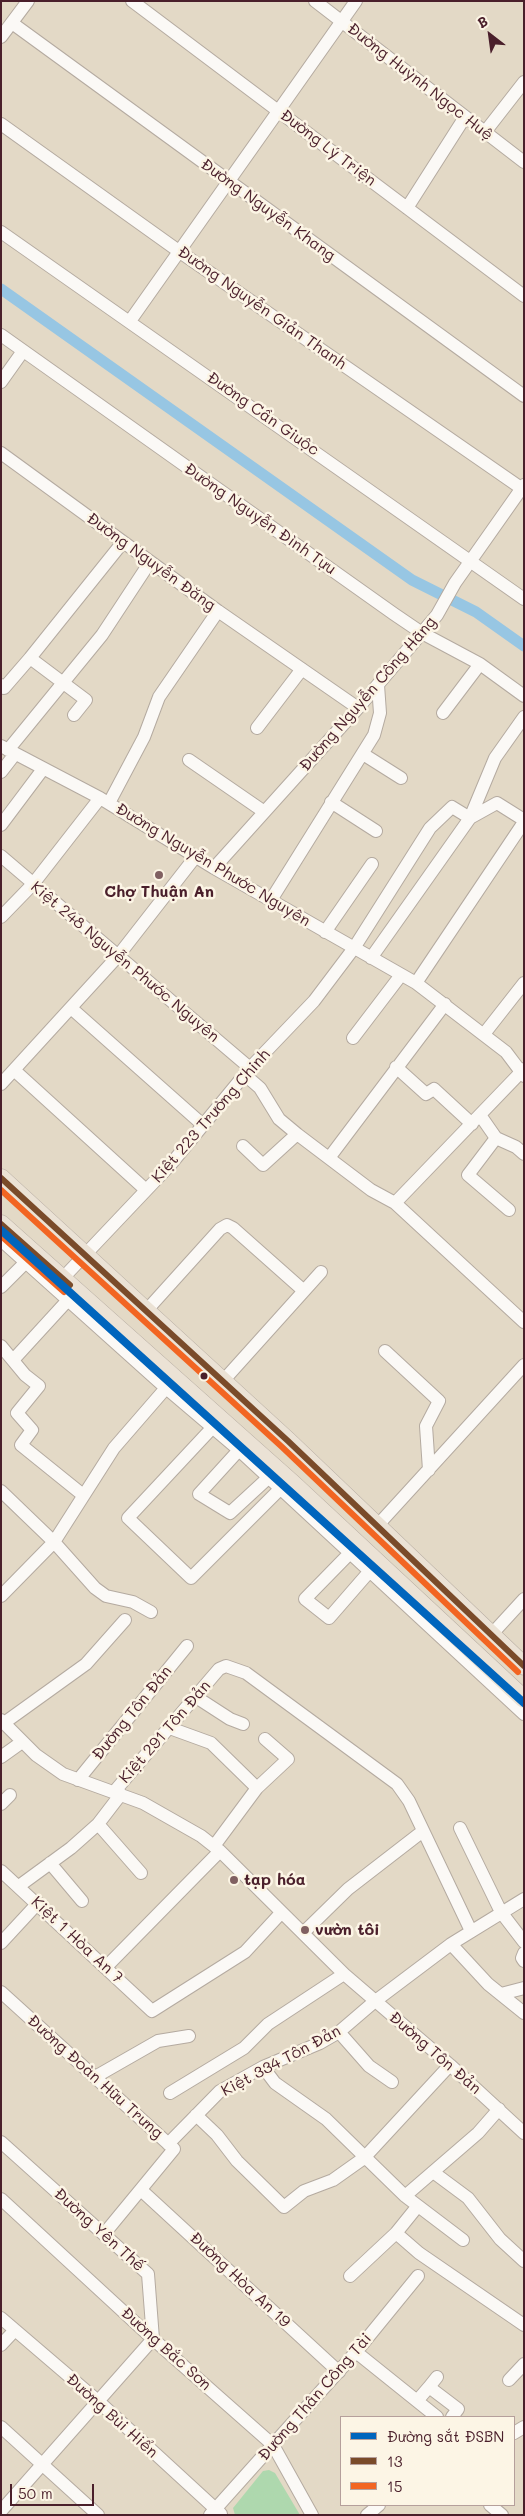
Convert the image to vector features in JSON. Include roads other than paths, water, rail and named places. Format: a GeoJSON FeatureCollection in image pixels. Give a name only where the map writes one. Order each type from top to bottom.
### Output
{"type":"FeatureCollection","features":[{"type":"Feature","properties":{"kind":"highway"},"geometry":{"type":"LineString","coordinates":[[1,1178],[301,1453],[524,1666]]}},
{"type":"Feature","properties":{"kind":"highway"},"geometry":{"type":"LineString","coordinates":[[1,1224],[276,1480],[524,1699]]}},
{"type":"Feature","properties":{"kind":"highway"},"geometry":{"type":"LineString","coordinates":[[276,1480],[301,1453]]}},
{"type":"Feature","properties":{"kind":"highway"},"geometry":{"type":"LineString","coordinates":[[449,1632],[467,1613]]}},
{"type":"Feature","properties":{"kind":"street"},"geometry":{"type":"LineString","coordinates":[[1,37],[28,1]]}},
{"type":"Feature","properties":{"kind":"street","name":"Đường Lý Triện"},"geometry":{"type":"LineString","coordinates":[[132,1],[524,296]]}},
{"type":"Feature","properties":{"kind":"street","name":"Đường Huỳnh Ngọc Huệ"},"geometry":{"type":"LineString","coordinates":[[315,1],[524,162]]}},
{"type":"Feature","properties":{"kind":"street"},"geometry":{"type":"LineString","coordinates":[[130,321],[280,112],[356,1]]}},
{"type":"Feature","properties":{"kind":"street","name":"Đường Nguyễn Khang"},"geometry":{"type":"LineString","coordinates":[[12,23],[524,396]]}},
{"type":"Feature","properties":{"kind":"street"},"geometry":{"type":"LineString","coordinates":[[485,132],[524,82]]}},
{"type":"Feature","properties":{"kind":"street"},"geometry":{"type":"LineString","coordinates":[[407,208],[465,117]]}},
{"type":"Feature","properties":{"kind":"street","name":"Đường Nguyễn Giản Thanh"},"geometry":{"type":"LineString","coordinates":[[1,124],[180,252],[523,488]]}},
{"type":"Feature","properties":{"kind":"street","name":"Đường Cần Giuộc"},"geometry":{"type":"LineString","coordinates":[[1,232],[473,561],[524,599]]}},
{"type":"Feature","properties":{"kind":"street","name":"Đường Nguyễn Đình Tựu"},"geometry":{"type":"LineString","coordinates":[[1,335],[422,633],[480,664],[524,696]]}},
{"type":"Feature","properties":{"kind":"street"},"geometry":{"type":"LineString","coordinates":[[1,382],[24,350]]}},
{"type":"Feature","properties":{"kind":"street","name":"Đường Nguyễn Đăng"},"geometry":{"type":"LineString","coordinates":[[1,453],[218,611],[358,708]]}},
{"type":"Feature","properties":{"kind":"street","name":"Đường Nguyễn Công Hãng"},"geometry":{"type":"LineString","coordinates":[[214,868],[263,811],[358,708],[437,615],[455,584],[523,488]]}},
{"type":"Feature","properties":{"kind":"street"},"geometry":{"type":"LineString","coordinates":[[1,685],[4,688],[30,658],[123,542]]}},
{"type":"Feature","properties":{"kind":"street"},"geometry":{"type":"LineString","coordinates":[[1,772],[8,750],[107,628],[150,562]]}},
{"type":"Feature","properties":{"kind":"street"},"geometry":{"type":"LineString","coordinates":[[105,800],[144,737],[159,697],[218,611]]}},
{"type":"Feature","properties":{"kind":"street"},"geometry":{"type":"LineString","coordinates":[[30,658],[86,700],[74,715]]}},
{"type":"Feature","properties":{"kind":"street"},"geometry":{"type":"LineString","coordinates":[[443,713],[480,664]]}},
{"type":"Feature","properties":{"kind":"street"},"geometry":{"type":"LineString","coordinates":[[257,728],[302,669]]}},
{"type":"Feature","properties":{"kind":"street"},"geometry":{"type":"LineString","coordinates":[[271,900],[363,754],[379,724],[381,698],[378,685]]}},
{"type":"Feature","properties":{"kind":"street"},"geometry":{"type":"LineString","coordinates":[[371,958],[470,818],[495,758],[524,717]]}},
{"type":"Feature","properties":{"kind":"street","name":"Đường Nguyễn Phước Nguyên"},"geometry":{"type":"LineString","coordinates":[[8,750],[105,800],[214,868],[416,983],[506,1052],[523,1072]]}},
{"type":"Feature","properties":{"kind":"street"},"geometry":{"type":"LineString","coordinates":[[363,754],[401,778]]}},
{"type":"Feature","properties":{"kind":"street"},"geometry":{"type":"LineString","coordinates":[[189,760],[263,811]]}},
{"type":"Feature","properties":{"kind":"street"},"geometry":{"type":"LineString","coordinates":[[1,825],[43,769]]}},
{"type":"Feature","properties":{"kind":"street","name":"Đường Nguyễn Phước Nguyên"},"geometry":{"type":"LineString","coordinates":[[1,917],[33,884],[105,800]]}},
{"type":"Feature","properties":{"kind":"street"},"geometry":{"type":"LineString","coordinates":[[332,802],[376,831]]}},
{"type":"Feature","properties":{"kind":"street"},"geometry":{"type":"LineString","coordinates":[[416,983],[524,821],[497,803],[470,818]]}},
{"type":"Feature","properties":{"kind":"street","name":"Kiệt 223 Trường Chinh"},"geometry":{"type":"LineString","coordinates":[[62,1279],[146,1190],[247,1072],[314,1001],[354,948],[430,828],[452,807],[470,818]]}},
{"type":"Feature","properties":{"kind":"street","name":"Kiệt 248 Nguyễn Phước Nguyên"},"geometry":{"type":"LineString","coordinates":[[1,856],[118,956],[247,1072],[260,1088],[279,1119],[371,1190],[394,1203],[524,1322]]}},
{"type":"Feature","properties":{"kind":"street"},"geometry":{"type":"LineString","coordinates":[[1,1084],[118,956],[196,856]]}},
{"type":"Feature","properties":{"kind":"street","name":"Đường Nguyễn Phước Nguyên"},"geometry":{"type":"LineString","coordinates":[[325,932],[372,864]]}},
{"type":"Feature","properties":{"kind":"street"},"geometry":{"type":"LineString","coordinates":[[353,1038],[401,975]]}},
{"type":"Feature","properties":{"kind":"street"},"geometry":{"type":"LineString","coordinates":[[484,1034],[524,983]]}},
{"type":"Feature","properties":{"kind":"street"},"geometry":{"type":"LineString","coordinates":[[329,1158],[445,1004]]}},
{"type":"Feature","properties":{"kind":"street"},"geometry":{"type":"LineString","coordinates":[[71,1008],[203,1125]]}},
{"type":"Feature","properties":{"kind":"street"},"geometry":{"type":"LineString","coordinates":[[396,1067],[426,1094],[434,1089],[476,1120],[496,1138],[524,1154]]}},
{"type":"Feature","properties":{"kind":"street"},"geometry":{"type":"LineString","coordinates":[[14,1070],[146,1190]]}},
{"type":"Feature","properties":{"kind":"street"},"geometry":{"type":"LineString","coordinates":[[394,1203],[523,1072]]}},
{"type":"Feature","properties":{"kind":"street"},"geometry":{"type":"LineString","coordinates":[[243,1146],[263,1165],[297,1134]]}},
{"type":"Feature","properties":{"kind":"street"},"geometry":{"type":"LineString","coordinates":[[496,1138],[468,1175],[509,1210]]}},
{"type":"Feature","properties":{"kind":"street"},"geometry":{"type":"LineString","coordinates":[[146,1311],[220,1229],[227,1225],[233,1228],[304,1291]]}},
{"type":"Feature","properties":{"kind":"street"},"geometry":{"type":"LineString","coordinates":[[1,1240],[166,1388],[276,1480],[349,1554],[524,1714]]}},
{"type":"Feature","properties":{"kind":"street"},"geometry":{"type":"LineString","coordinates":[[1,1288],[26,1262]]}},
{"type":"Feature","properties":{"kind":"street"},"geometry":{"type":"LineString","coordinates":[[223,1382],[321,1272]]}},
{"type":"Feature","properties":{"kind":"street"},"geometry":{"type":"LineString","coordinates":[[14,1359],[68,1300]]}},
{"type":"Feature","properties":{"kind":"street"},"geometry":{"type":"LineString","coordinates":[[1,1346],[14,1359],[25,1375],[39,1386],[17,1414],[32,1430],[21,1445],[83,1494]]}},
{"type":"Feature","properties":{"kind":"street"},"geometry":{"type":"LineString","coordinates":[[385,1351],[439,1401],[426,1426],[429,1470]]}},
{"type":"Feature","properties":{"kind":"street"},"geometry":{"type":"LineString","coordinates":[[377,1526],[524,1365]]}},
{"type":"Feature","properties":{"kind":"street"},"geometry":{"type":"LineString","coordinates":[[1,1596],[54,1542],[114,1448],[166,1388]]}},
{"type":"Feature","properties":{"kind":"street"},"geometry":{"type":"LineString","coordinates":[[213,1427],[128,1518],[191,1578],[276,1480]]}},
{"type":"Feature","properties":{"kind":"street"},"geometry":{"type":"LineString","coordinates":[[239,1450],[199,1494],[230,1513],[276,1480]]}},
{"type":"Feature","properties":{"kind":"street"},"geometry":{"type":"LineString","coordinates":[[1,1491],[54,1542],[101,1593],[133,1602],[151,1612]]}},
{"type":"Feature","properties":{"kind":"street"},"geometry":{"type":"LineString","coordinates":[[349,1554],[305,1598],[329,1618],[369,1572]]}},
{"type":"Feature","properties":{"kind":"street"},"geometry":{"type":"LineString","coordinates":[[491,1635],[524,1599]]}},
{"type":"Feature","properties":{"kind":"street","name":"Đường Tôn Đản"},"geometry":{"type":"LineString","coordinates":[[125,1620],[86,1664],[3,1721],[22,1742],[48,1765],[78,1780],[118,1793],[164,1814],[217,1849],[374,2002],[450,2065],[524,2133]]}},
{"type":"Feature","properties":{"kind":"street","name":"Đường Tôn Đản"},"geometry":{"type":"LineString","coordinates":[[78,1780],[187,1646]]}},
{"type":"Feature","properties":{"kind":"street","name":"Kiệt 291 Tôn Đản"},"geometry":{"type":"LineString","coordinates":[[19,1886],[98,1824],[118,1793],[167,1727],[217,1673],[226,1666],[246,1673],[393,1779],[409,1801],[423,1831]]}},
{"type":"Feature","properties":{"kind":"street"},"geometry":{"type":"LineString","coordinates":[[196,1697],[230,1719],[243,1724]]}},
{"type":"Feature","properties":{"kind":"street"},"geometry":{"type":"LineString","coordinates":[[167,1727],[212,1743],[257,1788]]}},
{"type":"Feature","properties":{"kind":"street"},"geometry":{"type":"LineString","coordinates":[[106,1967],[217,1849],[257,1788],[288,1759],[265,1739]]}},
{"type":"Feature","properties":{"kind":"street"},"geometry":{"type":"LineString","coordinates":[[1,1757],[22,1742]]}},
{"type":"Feature","properties":{"kind":"street"},"geometry":{"type":"LineString","coordinates":[[98,1824],[141,1873]]}},
{"type":"Feature","properties":{"kind":"street"},"geometry":{"type":"LineString","coordinates":[[460,1828],[501,1912],[524,1942]]}},
{"type":"Feature","properties":{"kind":"street"},"geometry":{"type":"LineString","coordinates":[[303,1933],[348,1889],[423,1831],[471,1930]]}},
{"type":"Feature","properties":{"kind":"street"},"geometry":{"type":"LineString","coordinates":[[50,1863],[82,1902]]}},
{"type":"Feature","properties":{"kind":"street","name":"Kiệt 1 Hòa An 7"},"geometry":{"type":"LineString","coordinates":[[1,1871],[38,1903],[152,2010],[245,1952],[281,1912]]}},
{"type":"Feature","properties":{"kind":"street","name":"Kiệt 334 Tôn Đản"},"geometry":{"type":"LineString","coordinates":[[168,2144],[220,2091],[263,2067],[320,2043],[340,2032],[374,2002],[451,1944],[524,1899]]}},
{"type":"Feature","properties":{"kind":"street"},"geometry":{"type":"LineString","coordinates":[[1,1943],[38,1903]]}},
{"type":"Feature","properties":{"kind":"street"},"geometry":{"type":"LineString","coordinates":[[451,1944],[488,1984],[524,2013]]}},
{"type":"Feature","properties":{"kind":"street"},"geometry":{"type":"LineString","coordinates":[[524,1953],[524,1961]]}},
{"type":"Feature","properties":{"kind":"street"},"geometry":{"type":"LineString","coordinates":[[170,2093],[244,2048],[268,2024],[344,1974]]}},
{"type":"Feature","properties":{"kind":"street"},"geometry":{"type":"LineString","coordinates":[[501,1994],[524,1988]]}},
{"type":"Feature","properties":{"kind":"street","name":"Đường Đoàn Hữu Trưng"},"geometry":{"type":"LineString","coordinates":[[1,1992],[174,2149],[104,2234]]}},
{"type":"Feature","properties":{"kind":"street"},"geometry":{"type":"LineString","coordinates":[[340,2032],[369,2066],[392,2082]]}},
{"type":"Feature","properties":{"kind":"street"},"geometry":{"type":"LineString","coordinates":[[94,2077],[158,2041],[189,2036]]}},
{"type":"Feature","properties":{"kind":"street"},"geometry":{"type":"LineString","coordinates":[[196,2115],[217,2135],[237,2161],[284,2207],[304,2191],[333,2180],[364,2158],[450,2065]]}},
{"type":"Feature","properties":{"kind":"street"},"geometry":{"type":"LineString","coordinates":[[263,2067],[275,2083],[326,2119],[364,2158],[417,2207],[463,2240]]}},
{"type":"Feature","properties":{"kind":"street"},"geometry":{"type":"LineString","coordinates":[[405,2196],[478,2133],[499,2109]]}},
{"type":"Feature","properties":{"kind":"street","name":"Đường Yên Thế"},"geometry":{"type":"LineString","coordinates":[[1,2142],[148,2274],[153,2339]]}},
{"type":"Feature","properties":{"kind":"street"},"geometry":{"type":"LineString","coordinates":[[432,2172],[473,2203],[500,2239],[524,2261]]}},
{"type":"Feature","properties":{"kind":"street","name":"Đường Hòa An 19"},"geometry":{"type":"LineString","coordinates":[[141,2190],[339,2372]]}},
{"type":"Feature","properties":{"kind":"street","name":"Đường Bắc Sơn"},"geometry":{"type":"LineString","coordinates":[[1,2199],[153,2339],[273,2444],[312,2515]]}},
{"type":"Feature","properties":{"kind":"street"},"geometry":{"type":"LineString","coordinates":[[350,2276],[396,2234],[417,2207]]}},
{"type":"Feature","properties":{"kind":"street"},"geometry":{"type":"LineString","coordinates":[[396,2234],[419,2253],[524,2324]]}},
{"type":"Feature","properties":{"kind":"street","name":"Đường Thân Công Tài"},"geometry":{"type":"LineString","coordinates":[[216,2513],[273,2444],[339,2372],[418,2276]]}},
{"type":"Feature","properties":{"kind":"street","name":"Đường Bùi Hiển"},"geometry":{"type":"LineString","coordinates":[[1,2318],[98,2401],[216,2513]]}},
{"type":"Feature","properties":{"kind":"street"},"geometry":{"type":"LineString","coordinates":[[1,2345],[15,2330]]}},
{"type":"Feature","properties":{"kind":"street"},"geometry":{"type":"LineString","coordinates":[[2,2509],[153,2339]]}},
{"type":"Feature","properties":{"kind":"street"},"geometry":{"type":"LineString","coordinates":[[356,2352],[436,2416]]}},
{"type":"Feature","properties":{"kind":"street"},"geometry":{"type":"LineString","coordinates":[[510,2380],[524,2364]]}},
{"type":"Feature","properties":{"kind":"street"},"geometry":{"type":"LineString","coordinates":[[418,2401],[433,2382],[458,2409],[453,2416]]}},
{"type":"Feature","properties":{"kind":"street"},"geometry":{"type":"LineString","coordinates":[[1,2428],[98,2515]]}},
{"type":"Feature","properties":{"kind":"waterway"},"geometry":{"type":"LineString","coordinates":[[1,289],[412,580],[476,612],[524,646]]}},
{"type":"Feature","properties":{"kind":"rail line","name":"ĐSBN"},"geometry":{"type":"LineString","coordinates":[[1,1230],[524,1703]]}},
{"type":"Feature","properties":{"kind":"place","name":"Chợ Thuận An"},"geometry":{"type":"Point","coordinates":[159,875]}},
{"type":"Feature","properties":{"kind":"place","name":"tạp hóa"},"geometry":{"type":"Point","coordinates":[234,1880]}},
{"type":"Feature","properties":{"kind":"place","name":"vườn tôi"},"geometry":{"type":"Point","coordinates":[305,1930]}}]}
